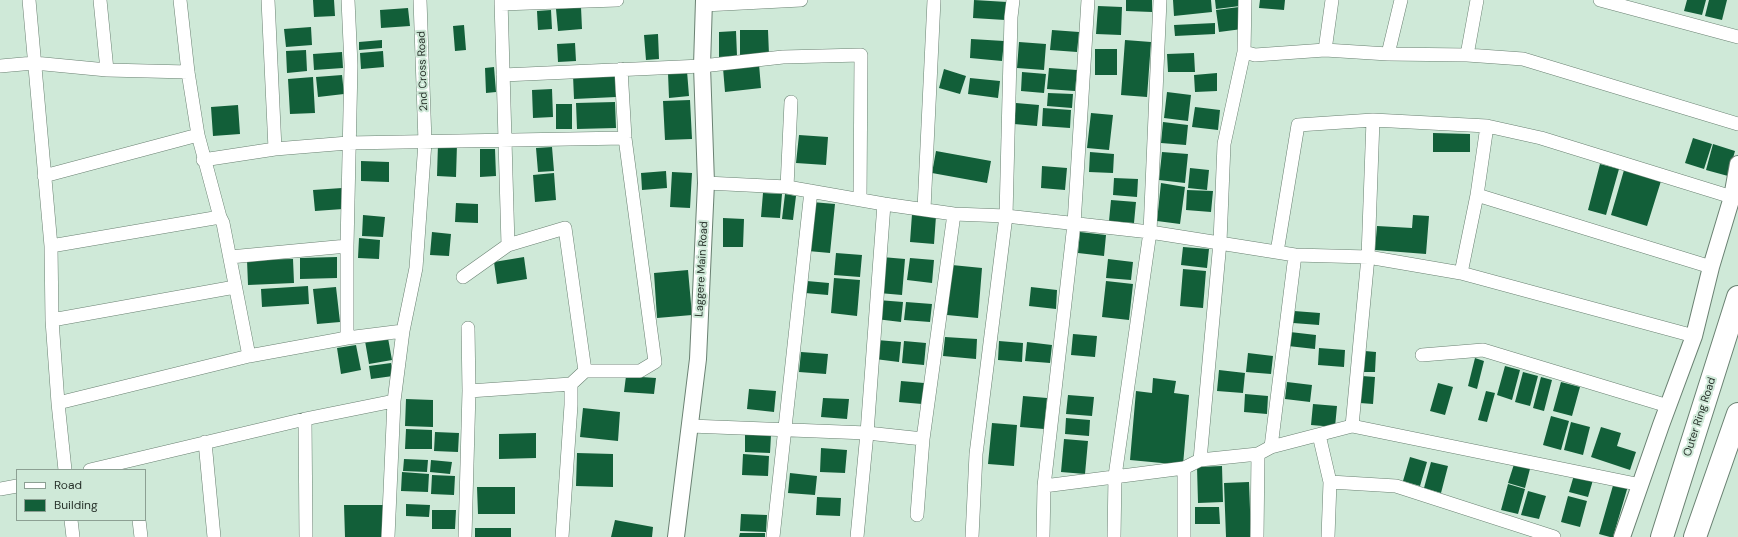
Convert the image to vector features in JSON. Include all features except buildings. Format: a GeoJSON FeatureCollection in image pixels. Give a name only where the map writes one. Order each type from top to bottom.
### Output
{"type":"FeatureCollection","features":[{"type":"Feature","properties":{"kind":"highway","name":"Outer Ring Road"},"geometry":{"type":"LineString","coordinates":[[1662,537],[1738,297]]}},
{"type":"Feature","properties":{"kind":"highway"},"geometry":{"type":"LineString","coordinates":[[1695,537],[1738,414]]}},
{"type":"Feature","properties":{"kind":"street"},"geometry":{"type":"LineString","coordinates":[[29,0],[51,246],[52,320],[65,469]]}},
{"type":"Feature","properties":{"kind":"street"},"geometry":{"type":"LineString","coordinates":[[100,0],[106,70]]}},
{"type":"Feature","properties":{"kind":"street"},"geometry":{"type":"LineString","coordinates":[[180,0],[188,72],[198,136],[203,160],[223,223],[249,356]]}},
{"type":"Feature","properties":{"kind":"street"},"geometry":{"type":"LineString","coordinates":[[268,0],[276,150]]}},
{"type":"Feature","properties":{"kind":"street"},"geometry":{"type":"LineString","coordinates":[[347,338],[348,143],[351,65],[348,0]]}},
{"type":"Feature","properties":{"kind":"street","name":"2nd Cross Road"},"geometry":{"type":"LineString","coordinates":[[388,537],[394,401],[404,331],[416,268],[425,142],[420,0]]}},
{"type":"Feature","properties":{"kind":"street"},"geometry":{"type":"LineString","coordinates":[[508,245],[501,2],[617,0]]}},
{"type":"Feature","properties":{"kind":"street"},"geometry":{"type":"LineString","coordinates":[[704,2],[801,0]]}},
{"type":"Feature","properties":{"kind":"street"},"geometry":{"type":"LineString","coordinates":[[924,209],[934,0]]}},
{"type":"Feature","properties":{"kind":"street"},"geometry":{"type":"LineString","coordinates":[[972,537],[976,454],[1006,216],[1012,0]]}},
{"type":"Feature","properties":{"kind":"street"},"geometry":{"type":"LineString","coordinates":[[1043,537],[1044,486],[1074,224],[1088,0]]}},
{"type":"Feature","properties":{"kind":"street"},"geometry":{"type":"LineString","coordinates":[[1114,537],[1115,476],[1150,232],[1160,0]]}},
{"type":"Feature","properties":{"kind":"street"},"geometry":{"type":"LineString","coordinates":[[1200,460],[1220,242],[1224,144],[1244,52],[1245,0]]}},
{"type":"Feature","properties":{"kind":"street"},"geometry":{"type":"LineString","coordinates":[[1325,50],[1332,0]]}},
{"type":"Feature","properties":{"kind":"street"},"geometry":{"type":"LineString","coordinates":[[1388,54],[1401,0]]}},
{"type":"Feature","properties":{"kind":"street"},"geometry":{"type":"LineString","coordinates":[[1466,55],[1478,0]]}},
{"type":"Feature","properties":{"kind":"street"},"geometry":{"type":"LineString","coordinates":[[1600,0],[1738,37]]}},
{"type":"Feature","properties":{"kind":"street","name":"Laggere Main Road"},"geometry":{"type":"LineString","coordinates":[[676,537],[698,360],[706,182],[702,66],[704,2]]}},
{"type":"Feature","properties":{"kind":"street"},"geometry":{"type":"LineString","coordinates":[[1244,52],[1255,54],[1325,50],[1388,54],[1466,55],[1524,58],[1738,124]]}},
{"type":"Feature","properties":{"kind":"street"},"geometry":{"type":"LineString","coordinates":[[503,75],[702,66],[783,57],[861,55],[860,200]]}},
{"type":"Feature","properties":{"kind":"street"},"geometry":{"type":"LineString","coordinates":[[0,66],[34,63],[106,70],[188,72]]}},
{"type":"Feature","properties":{"kind":"street"},"geometry":{"type":"LineString","coordinates":[[469,391],[571,384],[585,371],[640,371],[655,362],[625,138],[621,69]]}},
{"type":"Feature","properties":{"kind":"street"},"geometry":{"type":"LineString","coordinates":[[787,187],[791,102]]}},
{"type":"Feature","properties":{"kind":"street"},"geometry":{"type":"LineString","coordinates":[[1277,252],[1298,126],[1373,120],[1487,126],[1541,138],[1732,197]]}},
{"type":"Feature","properties":{"kind":"street"},"geometry":{"type":"LineString","coordinates":[[1352,426],[1368,257],[1373,120]]}},
{"type":"Feature","properties":{"kind":"street"},"geometry":{"type":"LineString","coordinates":[[1461,272],[1476,195],[1487,126]]}},
{"type":"Feature","properties":{"kind":"street"},"geometry":{"type":"LineString","coordinates":[[44,176],[198,136]]}},
{"type":"Feature","properties":{"kind":"street"},"geometry":{"type":"LineString","coordinates":[[203,160],[276,150],[348,143],[625,138]]}},
{"type":"Feature","properties":{"kind":"street"},"geometry":{"type":"LineString","coordinates":[[1622,537],[1694,336],[1711,267],[1732,197],[1738,164]]}},
{"type":"Feature","properties":{"kind":"street"},"geometry":{"type":"LineString","coordinates":[[706,182],[787,187],[884,204],[954,214],[1006,216],[1150,232],[1295,255],[1368,257],[1461,272],[1694,336]]}},
{"type":"Feature","properties":{"kind":"street"},"geometry":{"type":"LineString","coordinates":[[773,537],[811,192]]}},
{"type":"Feature","properties":{"kind":"street"},"geometry":{"type":"LineString","coordinates":[[1476,195],[1711,267]]}},
{"type":"Feature","properties":{"kind":"street"},"geometry":{"type":"LineString","coordinates":[[857,537],[867,433],[884,204]]}},
{"type":"Feature","properties":{"kind":"street"},"geometry":{"type":"LineString","coordinates":[[917,515],[923,439],[954,214]]}},
{"type":"Feature","properties":{"kind":"street"},"geometry":{"type":"LineString","coordinates":[[51,246],[220,217]]}},
{"type":"Feature","properties":{"kind":"street"},"geometry":{"type":"LineString","coordinates":[[463,277],[508,245],[565,228],[585,371]]}},
{"type":"Feature","properties":{"kind":"street"},"geometry":{"type":"LineString","coordinates":[[230,257],[347,246]]}},
{"type":"Feature","properties":{"kind":"street"},"geometry":{"type":"LineString","coordinates":[[1271,447],[1295,255]]}},
{"type":"Feature","properties":{"kind":"street"},"geometry":{"type":"LineString","coordinates":[[52,320],[236,287]]}},
{"type":"Feature","properties":{"kind":"street"},"geometry":{"type":"LineString","coordinates":[[465,537],[469,391],[468,328]]}},
{"type":"Feature","properties":{"kind":"street"},"geometry":{"type":"LineString","coordinates":[[58,403],[249,356],[347,338],[404,331]]}},
{"type":"Feature","properties":{"kind":"street"},"geometry":{"type":"LineString","coordinates":[[1422,354],[1483,350],[1668,406]]}},
{"type":"Feature","properties":{"kind":"street"},"geometry":{"type":"LineString","coordinates":[[562,537],[571,405],[571,384]]}},
{"type":"Feature","properties":{"kind":"street"},"geometry":{"type":"LineString","coordinates":[[99,469],[135,465],[205,442],[305,419],[394,401]]}},
{"type":"Feature","properties":{"kind":"street"},"geometry":{"type":"LineString","coordinates":[[305,419],[306,537]]}},
{"type":"Feature","properties":{"kind":"street"},"geometry":{"type":"LineString","coordinates":[[690,426],[867,433],[923,439]]}},
{"type":"Feature","properties":{"kind":"street"},"geometry":{"type":"LineString","coordinates":[[1044,486],[1184,468],[1200,460],[1258,454],[1271,447],[1352,426],[1641,484]]}},
{"type":"Feature","properties":{"kind":"street"},"geometry":{"type":"LineString","coordinates":[[1319,435],[1330,482],[1328,537]]}},
{"type":"Feature","properties":{"kind":"street"},"geometry":{"type":"LineString","coordinates":[[205,442],[214,537]]}},
{"type":"Feature","properties":{"kind":"street"},"geometry":{"type":"LineString","coordinates":[[1257,537],[1258,454]]}},
{"type":"Feature","properties":{"kind":"street"},"geometry":{"type":"LineString","coordinates":[[1184,468],[1184,537]]}},
{"type":"Feature","properties":{"kind":"street"},"geometry":{"type":"LineString","coordinates":[[1330,482],[1396,486],[1554,537]]}},
{"type":"Feature","properties":{"kind":"street"},"geometry":{"type":"LineString","coordinates":[[0,489],[16,486]]}},
{"type":"Feature","properties":{"kind":"street"},"geometry":{"type":"LineString","coordinates":[[71,521],[73,537]]}},
{"type":"Feature","properties":{"kind":"street"},"geometry":{"type":"LineString","coordinates":[[139,521],[141,537]]}}]}
